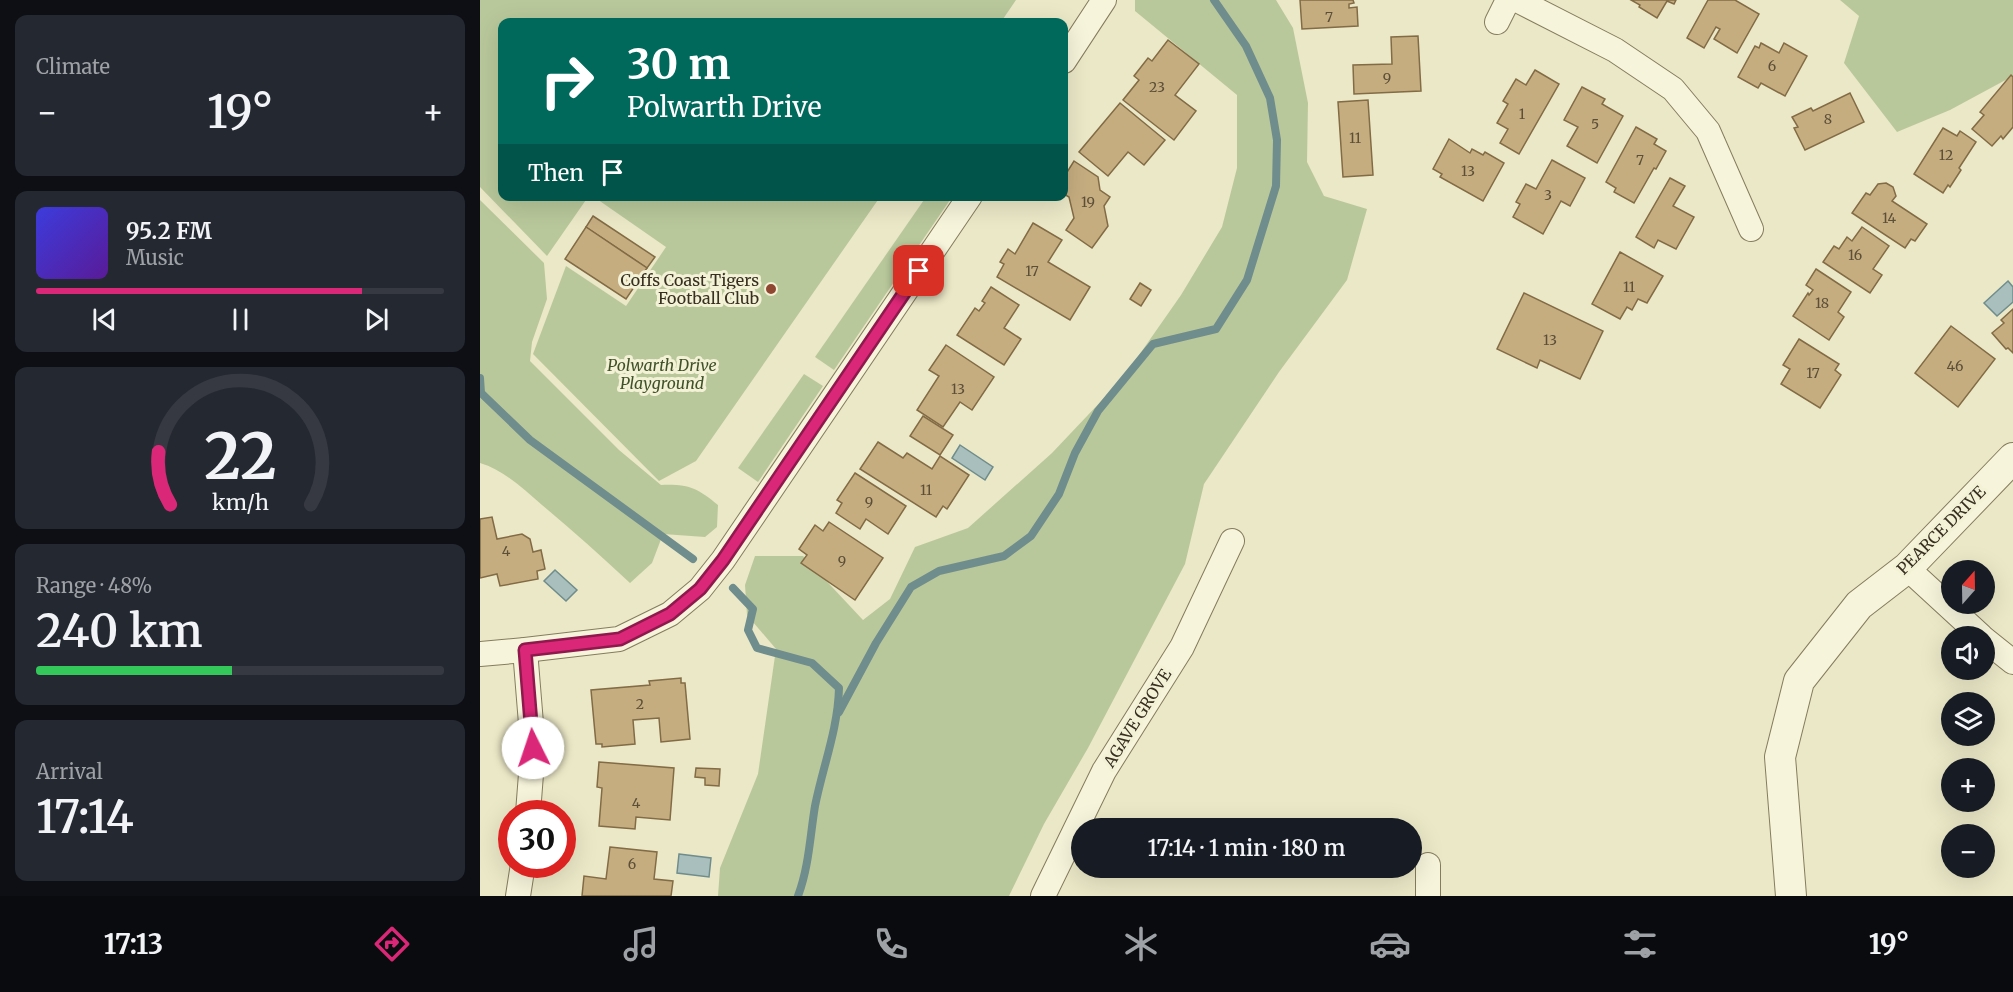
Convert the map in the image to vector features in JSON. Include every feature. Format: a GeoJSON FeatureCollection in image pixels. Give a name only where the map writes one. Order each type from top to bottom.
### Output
{"type":"FeatureCollection","features":[{"type":"Feature","properties":{"kind":"street"},"geometry":{"type":"LineString","coordinates":[[1068,55],[1104,0]]}},
{"type":"Feature","properties":{"kind":"street"},"geometry":{"type":"LineString","coordinates":[[1497,22],[1508,0]]}},
{"type":"Feature","properties":{"kind":"street"},"geometry":{"type":"LineString","coordinates":[[1517,0],[1615,50],[1673,89],[1708,131],[1751,229]]}},
{"type":"Feature","properties":{"kind":"street"},"geometry":{"type":"LineString","coordinates":[[480,654],[620,639],[670,614],[700,589],[723,560],[967,201]]}},
{"type":"Feature","properties":{"kind":"street","name":"PEARCE DRIVE"},"geometry":{"type":"LineString","coordinates":[[1791,896],[1780,757],[1799,681],[1859,605],[1906,568],[2013,458]]}},
{"type":"Feature","properties":{"kind":"street","name":"AGAVE GROVE"},"geometry":{"type":"LineString","coordinates":[[1043,896],[1104,771],[1182,647],[1232,541]]}},
{"type":"Feature","properties":{"kind":"street"},"geometry":{"type":"LineString","coordinates":[[1906,568],[1970,626]]}},
{"type":"Feature","properties":{"kind":"street"},"geometry":{"type":"LineString","coordinates":[[1995,648],[2013,662]]}},
{"type":"Feature","properties":{"kind":"street"},"geometry":{"type":"LineString","coordinates":[[525,650],[533,748],[529,800]]}},
{"type":"Feature","properties":{"kind":"street"},"geometry":{"type":"LineString","coordinates":[[1428,865],[1428,896]]}},
{"type":"Feature","properties":{"kind":"street"},"geometry":{"type":"LineString","coordinates":[[518,896],[521,878]]}},
{"type":"Feature","properties":{"kind":"green space"},"geometry":{"type":"Polygon","coordinates":[[[480,0],[1016,0],[1004,18],[498,18],[498,201],[585,201],[547,256],[480,187],[480,0]]]}},
{"type":"Feature","properties":{"kind":"green space"},"geometry":{"type":"Polygon","coordinates":[[[1135,0],[1276,0],[1293,28],[1308,103],[1307,162],[1324,196],[1367,209],[1347,280],[1279,372],[1204,484],[1185,564],[1088,748],[1044,824],[1009,896],[718,896],[720,868],[758,774],[776,649],[747,615],[745,585],[755,556],[803,556],[863,620],[890,599],[915,547],[968,528],[1052,453],[1123,378],[1181,295],[1222,227],[1237,168],[1237,95],[1135,11],[1135,0]]]}},
{"type":"Feature","properties":{"kind":"green space"},"geometry":{"type":"Polygon","coordinates":[[[1840,0],[2013,0],[2013,76],[1950,110],[1897,132],[1844,63],[1859,16],[1840,0]]]}},
{"type":"Feature","properties":{"kind":"green space"},"geometry":{"type":"Polygon","coordinates":[[[480,200],[544,263],[547,299],[532,342],[530,361],[619,450],[661,485],[692,488],[718,505],[717,527],[705,537],[663,534],[652,563],[630,583],[505,475],[480,463],[480,200]]]}},
{"type":"Feature","properties":{"kind":"green space","name":"Polwarth Drive Playground"},"geometry":{"type":"Polygon","coordinates":[[[600,201],[877,201],[696,461],[659,481],[533,354],[566,266],[626,306],[666,247],[600,201]]]}},
{"type":"Feature","properties":{"kind":"green space"},"geometry":{"type":"Polygon","coordinates":[[[923,201],[949,201],[834,370],[815,357],[923,201]]]}},
{"type":"Feature","properties":{"kind":"green space"},"geometry":{"type":"Polygon","coordinates":[[[804,374],[823,386],[758,482],[738,468],[804,374]]]}},
{"type":"Feature","properties":{"kind":"water"},"geometry":{"type":"Polygon","coordinates":[[[2008,281],[2013,287],[2013,302],[1997,316],[1984,303],[2008,281]]]}},
{"type":"Feature","properties":{"kind":"water"},"geometry":{"type":"Polygon","coordinates":[[[960,445],[993,467],[985,480],[952,458],[960,445]]]}},
{"type":"Feature","properties":{"kind":"water"},"geometry":{"type":"Polygon","coordinates":[[[555,570],[577,590],[566,601],[544,581],[555,570]]]}},
{"type":"Feature","properties":{"kind":"water"},"geometry":{"type":"Polygon","coordinates":[[[679,854],[711,858],[709,877],[677,873],[679,854]]]}},
{"type":"Feature","properties":{"kind":"building"},"geometry":{"type":"Polygon","coordinates":[[[1300,0],[1353,0],[1354,3],[1349,4],[1349,8],[1357,7],[1358,26],[1302,29],[1300,0]]]}},
{"type":"Feature","properties":{"kind":"building"},"geometry":{"type":"Polygon","coordinates":[[[1631,0],[1676,0],[1674,4],[1667,1],[1657,18],[1631,0]]]}},
{"type":"Feature","properties":{"kind":"building"},"geometry":{"type":"Polygon","coordinates":[[[1708,0],[1735,0],[1759,14],[1737,53],[1714,39],[1720,29],[1716,27],[1704,48],[1687,38],[1708,0]]]}},
{"type":"Feature","properties":{"kind":"building"},"geometry":{"type":"Polygon","coordinates":[[[1418,36],[1421,91],[1354,94],[1353,65],[1392,64],[1391,37],[1418,36]]]}},
{"type":"Feature","properties":{"kind":"building"},"geometry":{"type":"Polygon","coordinates":[[[1168,40],[1199,64],[1175,95],[1196,111],[1174,140],[1123,100],[1139,80],[1134,76],[1148,58],[1152,61],[1168,40]]]}},
{"type":"Feature","properties":{"kind":"building"},"geometry":{"type":"Polygon","coordinates":[[[1761,43],[1779,53],[1784,43],[1807,56],[1785,96],[1761,83],[1758,88],[1738,77],[1755,46],[1759,48],[1761,43]]]}},
{"type":"Feature","properties":{"kind":"building"},"geometry":{"type":"Polygon","coordinates":[[[1535,70],[1559,84],[1519,154],[1500,143],[1508,129],[1497,123],[1508,104],[1503,101],[1516,79],[1526,85],[1535,70]]]}},
{"type":"Feature","properties":{"kind":"building"},"geometry":{"type":"Polygon","coordinates":[[[2011,75],[2013,77],[2013,127],[2003,139],[2001,136],[1992,146],[1972,129],[1984,115],[1980,112],[2011,75]]]}},
{"type":"Feature","properties":{"kind":"building"},"geometry":{"type":"Polygon","coordinates":[[[1582,87],[1605,99],[1602,104],[1623,116],[1597,163],[1567,146],[1578,127],[1564,120],[1582,87]]]}},
{"type":"Feature","properties":{"kind":"building"},"geometry":{"type":"Polygon","coordinates":[[[1850,93],[1864,122],[1805,150],[1794,128],[1798,127],[1792,117],[1811,108],[1813,111],[1850,93]]]}},
{"type":"Feature","properties":{"kind":"building"},"geometry":{"type":"Polygon","coordinates":[[[1368,100],[1373,175],[1343,177],[1338,102],[1368,100]]]}},
{"type":"Feature","properties":{"kind":"building"},"geometry":{"type":"Polygon","coordinates":[[[1120,103],[1165,140],[1144,165],[1128,152],[1108,176],[1079,152],[1120,103]]]}},
{"type":"Feature","properties":{"kind":"building"},"geometry":{"type":"Polygon","coordinates":[[[1636,127],[1657,139],[1654,144],[1666,151],[1634,203],[1614,192],[1616,188],[1606,182],[1636,127]]]}},
{"type":"Feature","properties":{"kind":"building"},"geometry":{"type":"Polygon","coordinates":[[[1943,128],[1957,136],[1960,131],[1976,142],[1950,187],[1948,185],[1943,193],[1914,174],[1943,128]]]}},
{"type":"Feature","properties":{"kind":"building"},"geometry":{"type":"Polygon","coordinates":[[[1449,139],[1470,153],[1472,149],[1483,155],[1485,152],[1504,163],[1483,201],[1440,177],[1442,174],[1433,169],[1449,139]]]}},
{"type":"Feature","properties":{"kind":"building"},"geometry":{"type":"Polygon","coordinates":[[[1552,160],[1585,178],[1570,206],[1561,201],[1543,234],[1513,217],[1520,204],[1516,202],[1526,184],[1536,189],[1552,160]]]}},
{"type":"Feature","properties":{"kind":"building"},"geometry":{"type":"Polygon","coordinates":[[[1074,161],[1098,177],[1100,190],[1110,197],[1104,206],[1108,226],[1092,248],[1066,230],[1074,218],[1068,196],[1068,171],[1074,161]]]}},
{"type":"Feature","properties":{"kind":"building"},"geometry":{"type":"Polygon","coordinates":[[[1670,178],[1685,186],[1673,206],[1694,217],[1676,249],[1658,240],[1654,248],[1636,237],[1670,178]]]}},
{"type":"Feature","properties":{"kind":"building"},"geometry":{"type":"Polygon","coordinates":[[[1886,183],[1893,187],[1896,196],[1892,201],[1927,224],[1915,241],[1911,239],[1905,248],[1852,213],[1866,193],[1870,195],[1878,184],[1886,183]]]}},
{"type":"Feature","properties":{"kind":"building"},"geometry":{"type":"Polygon","coordinates":[[[593,216],[655,257],[647,268],[586,227],[593,216]]]}},
{"type":"Feature","properties":{"kind":"building"},"geometry":{"type":"Polygon","coordinates":[[[1033,223],[1062,240],[1048,262],[1090,287],[1070,320],[997,277],[1004,264],[1000,262],[1008,249],[1015,254],[1033,223]]]}},
{"type":"Feature","properties":{"kind":"building"},"geometry":{"type":"Polygon","coordinates":[[[586,227],[647,268],[626,299],[565,259],[586,227]]]}},
{"type":"Feature","properties":{"kind":"building"},"geometry":{"type":"Polygon","coordinates":[[[1862,227],[1889,246],[1873,269],[1882,275],[1870,293],[1823,262],[1834,246],[1839,249],[1847,237],[1852,241],[1862,227]]]}},
{"type":"Feature","properties":{"kind":"building"},"geometry":{"type":"Polygon","coordinates":[[[1620,252],[1663,276],[1647,303],[1638,299],[1632,310],[1627,307],[1620,319],[1592,304],[1620,252]]]}},
{"type":"Feature","properties":{"kind":"building"},"geometry":{"type":"Polygon","coordinates":[[[1816,269],[1851,292],[1838,312],[1844,317],[1829,340],[1793,316],[1808,293],[1809,295],[1813,290],[1806,285],[1816,269]]]}},
{"type":"Feature","properties":{"kind":"building"},"geometry":{"type":"Polygon","coordinates":[[[1140,283],[1151,290],[1141,306],[1130,299],[1140,283]]]}},
{"type":"Feature","properties":{"kind":"building"},"geometry":{"type":"Polygon","coordinates":[[[991,287],[1019,305],[1004,328],[1021,339],[1004,365],[957,335],[975,308],[979,311],[985,303],[982,301],[991,287]]]}},
{"type":"Feature","properties":{"kind":"building"},"geometry":{"type":"Polygon","coordinates":[[[1524,293],[1603,331],[1580,379],[1540,360],[1537,368],[1497,349],[1524,293]]]}},
{"type":"Feature","properties":{"kind":"building"},"geometry":{"type":"Polygon","coordinates":[[[2013,309],[2013,353],[2008,348],[2006,349],[1992,333],[2004,323],[2001,320],[2013,309]]]}},
{"type":"Feature","properties":{"kind":"building"},"geometry":{"type":"Polygon","coordinates":[[[1951,326],[1995,359],[1958,407],[1915,373],[1951,326]]]}},
{"type":"Feature","properties":{"kind":"building"},"geometry":{"type":"Polygon","coordinates":[[[1799,339],[1839,364],[1835,370],[1841,375],[1820,408],[1781,384],[1790,369],[1783,365],[1799,339]]]}},
{"type":"Feature","properties":{"kind":"building"},"geometry":{"type":"Polygon","coordinates":[[[946,345],[994,377],[972,410],[960,402],[943,427],[917,410],[939,376],[929,370],[946,345]]]}},
{"type":"Feature","properties":{"kind":"building"},"geometry":{"type":"Polygon","coordinates":[[[923,416],[953,435],[940,455],[910,436],[923,416]]]}},
{"type":"Feature","properties":{"kind":"building"},"geometry":{"type":"Polygon","coordinates":[[[878,442],[903,458],[907,453],[932,469],[940,456],[969,475],[947,509],[943,506],[936,517],[860,469],[878,442]]]}},
{"type":"Feature","properties":{"kind":"building"},"geometry":{"type":"Polygon","coordinates":[[[855,473],[906,506],[888,534],[866,519],[860,529],[836,513],[842,503],[837,500],[855,473]]]}},
{"type":"Feature","properties":{"kind":"building"},"geometry":{"type":"Polygon","coordinates":[[[492,517],[497,539],[522,534],[530,539],[533,552],[541,550],[545,569],[537,571],[538,579],[500,586],[497,574],[480,578],[480,519],[492,517]]]}},
{"type":"Feature","properties":{"kind":"building"},"geometry":{"type":"Polygon","coordinates":[[[829,522],[883,558],[855,600],[801,563],[807,555],[799,549],[815,525],[823,531],[829,522]]]}},
{"type":"Feature","properties":{"kind":"building"},"geometry":{"type":"Polygon","coordinates":[[[681,678],[681,683],[685,683],[690,739],[661,742],[659,718],[633,720],[635,744],[602,747],[602,744],[596,744],[591,690],[650,685],[649,681],[681,678]]]}},
{"type":"Feature","properties":{"kind":"building"},"geometry":{"type":"Polygon","coordinates":[[[599,762],[674,768],[670,820],[636,817],[635,829],[599,826],[602,788],[597,787],[599,762]]]}},
{"type":"Feature","properties":{"kind":"building"},"geometry":{"type":"Polygon","coordinates":[[[696,768],[720,769],[719,786],[705,785],[705,778],[695,777],[696,768]]]}},
{"type":"Feature","properties":{"kind":"building"},"geometry":{"type":"Polygon","coordinates":[[[610,847],[657,852],[654,879],[673,881],[671,896],[582,896],[584,876],[606,879],[610,847]]]}},
{"type":"Feature","properties":{"kind":"waterway"},"geometry":{"type":"LineString","coordinates":[[839,712],[876,643],[911,587],[939,571],[1004,556],[1031,536],[1059,494],[1075,453],[1098,411],[1153,344],[1216,329],[1247,280],[1276,186],[1277,140],[1270,98],[1246,46],[1214,0]]}},
{"type":"Feature","properties":{"kind":"waterway"},"geometry":{"type":"LineString","coordinates":[[480,378],[481,393],[530,440],[693,559]]}},
{"type":"Feature","properties":{"kind":"waterway"},"geometry":{"type":"LineString","coordinates":[[733,588],[753,609],[748,630],[757,648],[812,663],[839,688],[833,733],[815,806],[807,863],[798,896]]}},
{"type":"Feature","properties":{"kind":"place","name":"Coffs Coast Tigers Football Club"},"geometry":{"type":"Point","coordinates":[771,289]}},
{"type":"Feature","properties":{"kind":"route"},"geometry":{"type":"LineString","coordinates":[[533,748],[525,650],[620,639],[670,614],[700,589],[723,560],[919,271]]}}]}
